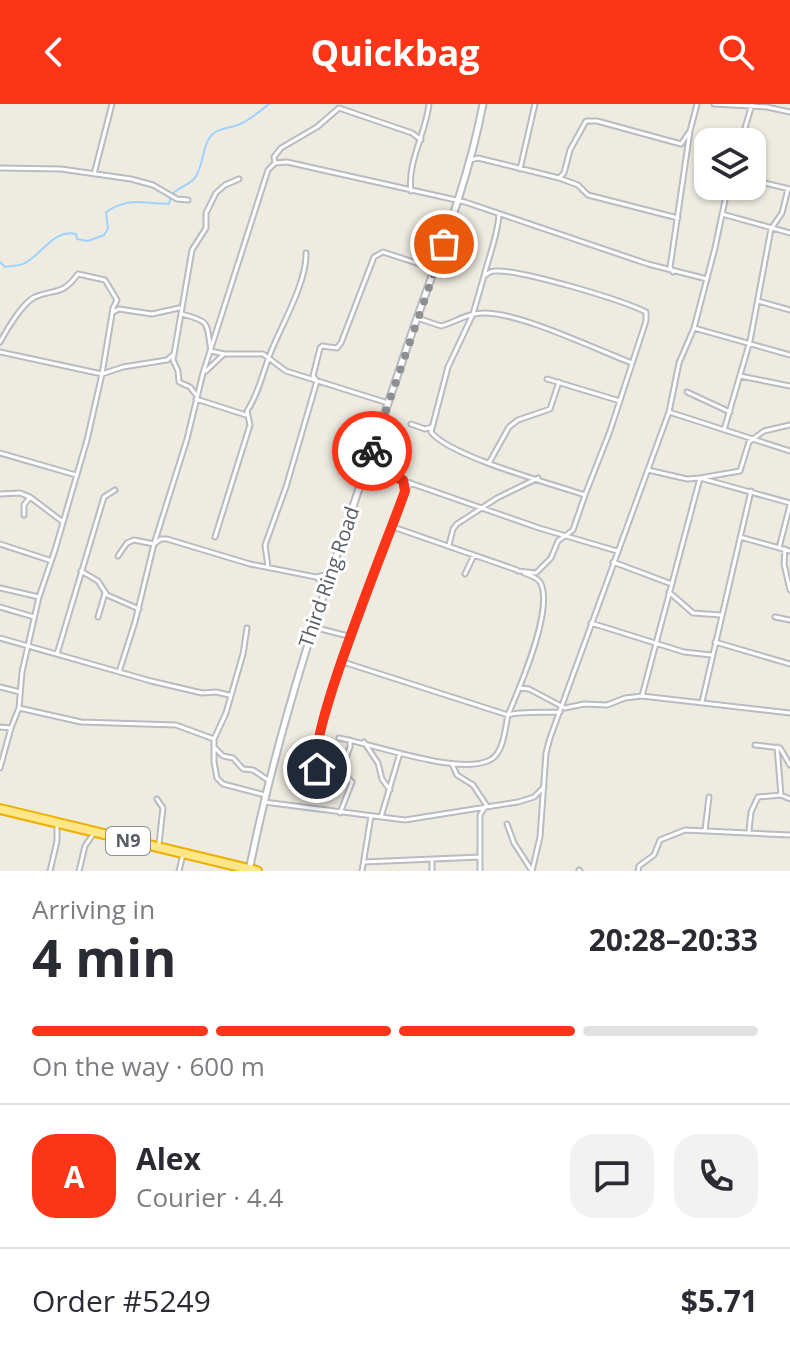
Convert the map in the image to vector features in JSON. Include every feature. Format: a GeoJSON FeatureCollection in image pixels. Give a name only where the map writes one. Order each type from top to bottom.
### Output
{"type":"FeatureCollection","features":[{"type":"Feature","properties":{"kind":"highway","name":"N9"},"geometry":{"type":"LineString","coordinates":[[0,809],[252,870]]}},
{"type":"Feature","properties":{"kind":"street"},"geometry":{"type":"LineString","coordinates":[[94,175],[112,104]]}},
{"type":"Feature","properties":{"kind":"street"},"geometry":{"type":"LineString","coordinates":[[411,191],[409,177],[429,105],[420,104]]}},
{"type":"Feature","properties":{"kind":"street","name":"Third Ring Road"},"geometry":{"type":"LineString","coordinates":[[252,870],[264,802],[295,683],[325,585],[471,160],[483,104]]}},
{"type":"Feature","properties":{"kind":"street"},"geometry":{"type":"LineString","coordinates":[[520,169],[535,104]]}},
{"type":"Feature","properties":{"kind":"street"},"geometry":{"type":"LineString","coordinates":[[673,272],[670,267],[690,131],[697,104]]}},
{"type":"Feature","properties":{"kind":"street"},"geometry":{"type":"LineString","coordinates":[[714,104],[790,112]]}},
{"type":"Feature","properties":{"kind":"street"},"geometry":{"type":"LineString","coordinates":[[745,128],[751,106]]}},
{"type":"Feature","properties":{"kind":"street"},"geometry":{"type":"LineString","coordinates":[[275,163],[274,157],[281,148],[317,127],[339,108],[412,133],[421,140]]}},
{"type":"Feature","properties":{"kind":"street"},"geometry":{"type":"LineString","coordinates":[[559,178],[586,121],[597,121],[681,144],[690,131]]}},
{"type":"Feature","properties":{"kind":"street"},"geometry":{"type":"LineString","coordinates":[[471,160],[478,158],[559,178],[578,185],[588,195],[678,218]]}},
{"type":"Feature","properties":{"kind":"street"},"geometry":{"type":"LineString","coordinates":[[119,672],[187,439],[203,373],[268,170],[275,163],[287,162],[499,213],[673,272],[707,279]]}},
{"type":"Feature","properties":{"kind":"street"},"geometry":{"type":"LineString","coordinates":[[0,168],[61,169],[140,180],[177,199],[188,200]]}},
{"type":"Feature","properties":{"kind":"street"},"geometry":{"type":"LineString","coordinates":[[215,537],[250,425],[246,415],[196,397],[190,387],[179,382],[173,357],[192,250],[206,228],[206,213],[216,193],[239,179]]}},
{"type":"Feature","properties":{"kind":"street"},"geometry":{"type":"LineString","coordinates":[[724,430],[750,341],[771,229],[782,213],[789,189],[766,183]]}},
{"type":"Feature","properties":{"kind":"street"},"geometry":{"type":"LineString","coordinates":[[507,824],[514,843],[532,871],[540,837],[546,753],[669,412],[679,363],[694,328],[725,200]]}},
{"type":"Feature","properties":{"kind":"street"},"geometry":{"type":"LineString","coordinates":[[499,213],[498,229],[492,239],[473,314],[448,367],[431,432],[442,443],[489,463],[585,495]]}},
{"type":"Feature","properties":{"kind":"street"},"geometry":{"type":"LineString","coordinates":[[722,214],[790,233]]}},
{"type":"Feature","properties":{"kind":"street"},"geometry":{"type":"LineString","coordinates":[[317,381],[313,376],[320,348],[337,348],[341,343],[374,257],[383,252],[435,269]]}},
{"type":"Feature","properties":{"kind":"street"},"geometry":{"type":"LineString","coordinates":[[246,415],[256,398],[298,288],[306,253]]}},
{"type":"Feature","properties":{"kind":"street"},"geometry":{"type":"LineString","coordinates":[[484,276],[497,271],[524,276],[629,303],[646,312],[646,321],[620,401],[573,530],[558,541],[551,558],[536,573],[518,571]]}},
{"type":"Feature","properties":{"kind":"street"},"geometry":{"type":"LineString","coordinates":[[0,342],[31,298],[55,293],[71,283],[78,274],[105,280],[117,300],[87,440],[39,597],[22,672],[19,708],[0,765]]}},
{"type":"Feature","properties":{"kind":"street"},"geometry":{"type":"LineString","coordinates":[[758,301],[790,310]]}},
{"type":"Feature","properties":{"kind":"street"},"geometry":{"type":"LineString","coordinates":[[113,312],[119,309],[152,314],[180,308]]}},
{"type":"Feature","properties":{"kind":"street"},"geometry":{"type":"LineString","coordinates":[[182,314],[201,318],[205,322],[211,351]]}},
{"type":"Feature","properties":{"kind":"street"},"geometry":{"type":"LineString","coordinates":[[417,318],[441,326],[473,314],[498,314],[632,363]]}},
{"type":"Feature","properties":{"kind":"street"},"geometry":{"type":"LineString","coordinates":[[694,328],[750,341],[790,355]]}},
{"type":"Feature","properties":{"kind":"street"},"geometry":{"type":"LineString","coordinates":[[211,351],[224,354],[257,353],[286,371],[388,403]]}},
{"type":"Feature","properties":{"kind":"street"},"geometry":{"type":"LineString","coordinates":[[0,352],[102,374],[173,357]]}},
{"type":"Feature","properties":{"kind":"street"},"geometry":{"type":"LineString","coordinates":[[203,373],[224,354]]}},
{"type":"Feature","properties":{"kind":"street"},"geometry":{"type":"LineString","coordinates":[[167,360],[177,368]]}},
{"type":"Feature","properties":{"kind":"street"},"geometry":{"type":"LineString","coordinates":[[740,376],[790,386]]}},
{"type":"Feature","properties":{"kind":"street"},"geometry":{"type":"LineString","coordinates":[[547,379],[620,401]]}},
{"type":"Feature","properties":{"kind":"street"},"geometry":{"type":"LineString","coordinates":[[268,567],[265,545],[286,487],[317,381]]}},
{"type":"Feature","properties":{"kind":"street"},"geometry":{"type":"LineString","coordinates":[[489,463],[509,427],[518,420],[550,409],[559,382]]}},
{"type":"Feature","properties":{"kind":"street"},"geometry":{"type":"LineString","coordinates":[[687,392],[730,412]]}},
{"type":"Feature","properties":{"kind":"street"},"geometry":{"type":"LineString","coordinates":[[669,412],[790,451]]}},
{"type":"Feature","properties":{"kind":"street"},"geometry":{"type":"LineString","coordinates":[[411,424],[425,429],[432,427]]}},
{"type":"Feature","properties":{"kind":"street"},"geometry":{"type":"LineString","coordinates":[[648,470],[687,479],[740,471],[749,442],[764,431],[790,425]]}},
{"type":"Feature","properties":{"kind":"street"},"geometry":{"type":"LineString","coordinates":[[0,453],[76,475]]}},
{"type":"Feature","properties":{"kind":"street"},"geometry":{"type":"LineString","coordinates":[[367,468],[617,551]]}},
{"type":"Feature","properties":{"kind":"street"},"geometry":{"type":"LineString","coordinates":[[524,474],[524,484]]}},
{"type":"Feature","properties":{"kind":"street"},"geometry":{"type":"LineString","coordinates":[[448,546],[457,524],[538,478]]}},
{"type":"Feature","properties":{"kind":"street"},"geometry":{"type":"LineString","coordinates":[[700,478],[790,504],[779,548]]}},
{"type":"Feature","properties":{"kind":"street"},"geometry":{"type":"LineString","coordinates":[[642,696],[700,478]]}},
{"type":"Feature","properties":{"kind":"street"},"geometry":{"type":"LineString","coordinates":[[403,480],[405,491]]}},
{"type":"Feature","properties":{"kind":"street"},"geometry":{"type":"LineString","coordinates":[[340,813],[351,778],[317,769],[315,765],[328,703],[405,491],[411,483]]}},
{"type":"Feature","properties":{"kind":"street"},"geometry":{"type":"LineString","coordinates":[[57,654],[104,497],[115,490]]}},
{"type":"Feature","properties":{"kind":"street"},"geometry":{"type":"LineString","coordinates":[[701,703],[751,491]]}},
{"type":"Feature","properties":{"kind":"street"},"geometry":{"type":"LineString","coordinates":[[0,494],[20,493],[30,497],[63,522]]}},
{"type":"Feature","properties":{"kind":"street"},"geometry":{"type":"LineString","coordinates":[[24,515],[24,505],[30,497]]}},
{"type":"Feature","properties":{"kind":"street"},"geometry":{"type":"LineString","coordinates":[[339,738],[452,764],[490,760],[501,747],[508,715],[541,626],[545,603],[538,578],[393,527]]}},
{"type":"Feature","properties":{"kind":"street"},"geometry":{"type":"LineString","coordinates":[[573,530],[578,540]]}},
{"type":"Feature","properties":{"kind":"street"},"geometry":{"type":"LineString","coordinates":[[740,537],[788,550],[784,564],[790,590]]}},
{"type":"Feature","properties":{"kind":"street"},"geometry":{"type":"LineString","coordinates":[[118,556],[127,543],[134,540],[154,544],[167,539],[268,567],[316,577],[329,574]]}},
{"type":"Feature","properties":{"kind":"street"},"geometry":{"type":"LineString","coordinates":[[0,544],[50,561]]}},
{"type":"Feature","properties":{"kind":"street"},"geometry":{"type":"LineString","coordinates":[[465,574],[474,555]]}},
{"type":"Feature","properties":{"kind":"street"},"geometry":{"type":"LineString","coordinates":[[613,562],[670,583]]}},
{"type":"Feature","properties":{"kind":"street"},"geometry":{"type":"LineString","coordinates":[[81,571],[98,581],[105,593],[139,609]]}},
{"type":"Feature","properties":{"kind":"street"},"geometry":{"type":"LineString","coordinates":[[316,577],[325,585]]}},
{"type":"Feature","properties":{"kind":"street"},"geometry":{"type":"LineString","coordinates":[[0,588],[39,597]]}},
{"type":"Feature","properties":{"kind":"street"},"geometry":{"type":"LineString","coordinates":[[668,592],[693,613],[721,615]]}},
{"type":"Feature","properties":{"kind":"street"},"geometry":{"type":"LineString","coordinates":[[98,617],[105,593]]}},
{"type":"Feature","properties":{"kind":"street"},"geometry":{"type":"LineString","coordinates":[[0,607],[34,617]]}},
{"type":"Feature","properties":{"kind":"street"},"geometry":{"type":"LineString","coordinates":[[775,617],[790,620]]}},
{"type":"Feature","properties":{"kind":"street"},"geometry":{"type":"LineString","coordinates":[[591,623],[684,652],[712,655]]}},
{"type":"Feature","properties":{"kind":"street"},"geometry":{"type":"LineString","coordinates":[[312,627],[352,637]]}},
{"type":"Feature","properties":{"kind":"street"},"geometry":{"type":"LineString","coordinates":[[247,628],[226,713],[214,739],[214,762],[217,778],[223,784],[266,795]]}},
{"type":"Feature","properties":{"kind":"street"},"geometry":{"type":"LineString","coordinates":[[0,638],[202,693],[229,695]]}},
{"type":"Feature","properties":{"kind":"street"},"geometry":{"type":"LineString","coordinates":[[715,642],[790,664]]}},
{"type":"Feature","properties":{"kind":"street"},"geometry":{"type":"LineString","coordinates":[[343,662],[499,714],[517,712],[533,715],[584,704],[607,705],[642,696],[790,713]]}},
{"type":"Feature","properties":{"kind":"street"},"geometry":{"type":"LineString","coordinates":[[0,687],[21,692]]}},
{"type":"Feature","properties":{"kind":"street"},"geometry":{"type":"LineString","coordinates":[[519,688],[529,689],[561,710]]}},
{"type":"Feature","properties":{"kind":"street"},"geometry":{"type":"LineString","coordinates":[[19,708],[81,722],[176,725],[214,739]]}},
{"type":"Feature","properties":{"kind":"street"},"geometry":{"type":"LineString","coordinates":[[0,727],[11,728]]}},
{"type":"Feature","properties":{"kind":"street"},"geometry":{"type":"LineString","coordinates":[[340,775],[350,740]]}},
{"type":"Feature","properties":{"kind":"street"},"geometry":{"type":"LineString","coordinates":[[364,742],[390,790]]}},
{"type":"Feature","properties":{"kind":"street"},"geometry":{"type":"LineString","coordinates":[[755,745],[777,747],[783,751],[790,765]]}},
{"type":"Feature","properties":{"kind":"street"},"geometry":{"type":"LineString","coordinates":[[777,747],[781,795]]}},
{"type":"Feature","properties":{"kind":"street"},"geometry":{"type":"LineString","coordinates":[[215,748],[223,756],[233,758],[243,769],[253,770],[270,781]]}},
{"type":"Feature","properties":{"kind":"street"},"geometry":{"type":"LineString","coordinates":[[381,817],[400,753]]}},
{"type":"Feature","properties":{"kind":"street"},"geometry":{"type":"LineString","coordinates":[[452,764],[457,775],[473,785],[486,807]]}},
{"type":"Feature","properties":{"kind":"street"},"geometry":{"type":"LineString","coordinates":[[264,802],[413,820],[518,802],[534,797],[544,787]]}},
{"type":"Feature","properties":{"kind":"street"},"geometry":{"type":"LineString","coordinates":[[749,833],[751,812],[758,797],[781,795],[790,799]]}},
{"type":"Feature","properties":{"kind":"street"},"geometry":{"type":"LineString","coordinates":[[534,797],[542,800]]}},
{"type":"Feature","properties":{"kind":"street"},"geometry":{"type":"LineString","coordinates":[[705,830],[709,797]]}},
{"type":"Feature","properties":{"kind":"street"},"geometry":{"type":"LineString","coordinates":[[157,799],[163,808],[158,848]]}},
{"type":"Feature","properties":{"kind":"street"},"geometry":{"type":"LineString","coordinates":[[480,815],[486,807]]}},
{"type":"Feature","properties":{"kind":"street"},"geometry":{"type":"LineString","coordinates":[[476,809],[480,815],[480,871]]}},
{"type":"Feature","properties":{"kind":"street"},"geometry":{"type":"LineString","coordinates":[[362,871],[371,815]]}},
{"type":"Feature","properties":{"kind":"street"},"geometry":{"type":"LineString","coordinates":[[50,871],[57,841],[57,823]]}},
{"type":"Feature","properties":{"kind":"street"},"geometry":{"type":"LineString","coordinates":[[638,871],[639,866],[654,855],[660,840],[685,830],[790,835]]}},
{"type":"Feature","properties":{"kind":"street"},"geometry":{"type":"LineString","coordinates":[[79,871],[85,846],[94,833]]}},
{"type":"Feature","properties":{"kind":"street"},"geometry":{"type":"LineString","coordinates":[[179,871],[183,854]]}},
{"type":"Feature","properties":{"kind":"street"},"geometry":{"type":"LineString","coordinates":[[364,862],[480,857]]}},
{"type":"Feature","properties":{"kind":"street"},"geometry":{"type":"LineString","coordinates":[[432,860],[432,871]]}},
{"type":"Feature","properties":{"kind":"waterway"},"geometry":{"type":"LineString","coordinates":[[0,262],[5,267],[23,264],[55,238],[68,233],[88,241],[104,235],[108,229],[106,212],[123,204],[169,204],[175,192],[194,179],[210,137],[219,130],[242,123],[269,104]]}},
{"type":"Feature","properties":{"kind":"way so far"},"geometry":{"type":"LineString","coordinates":[[372,451],[444,244]]}},
{"type":"Feature","properties":{"kind":"route"},"geometry":{"type":"LineString","coordinates":[[317,769],[319,735],[328,703],[405,491],[403,480],[367,468],[372,451]]}}]}
